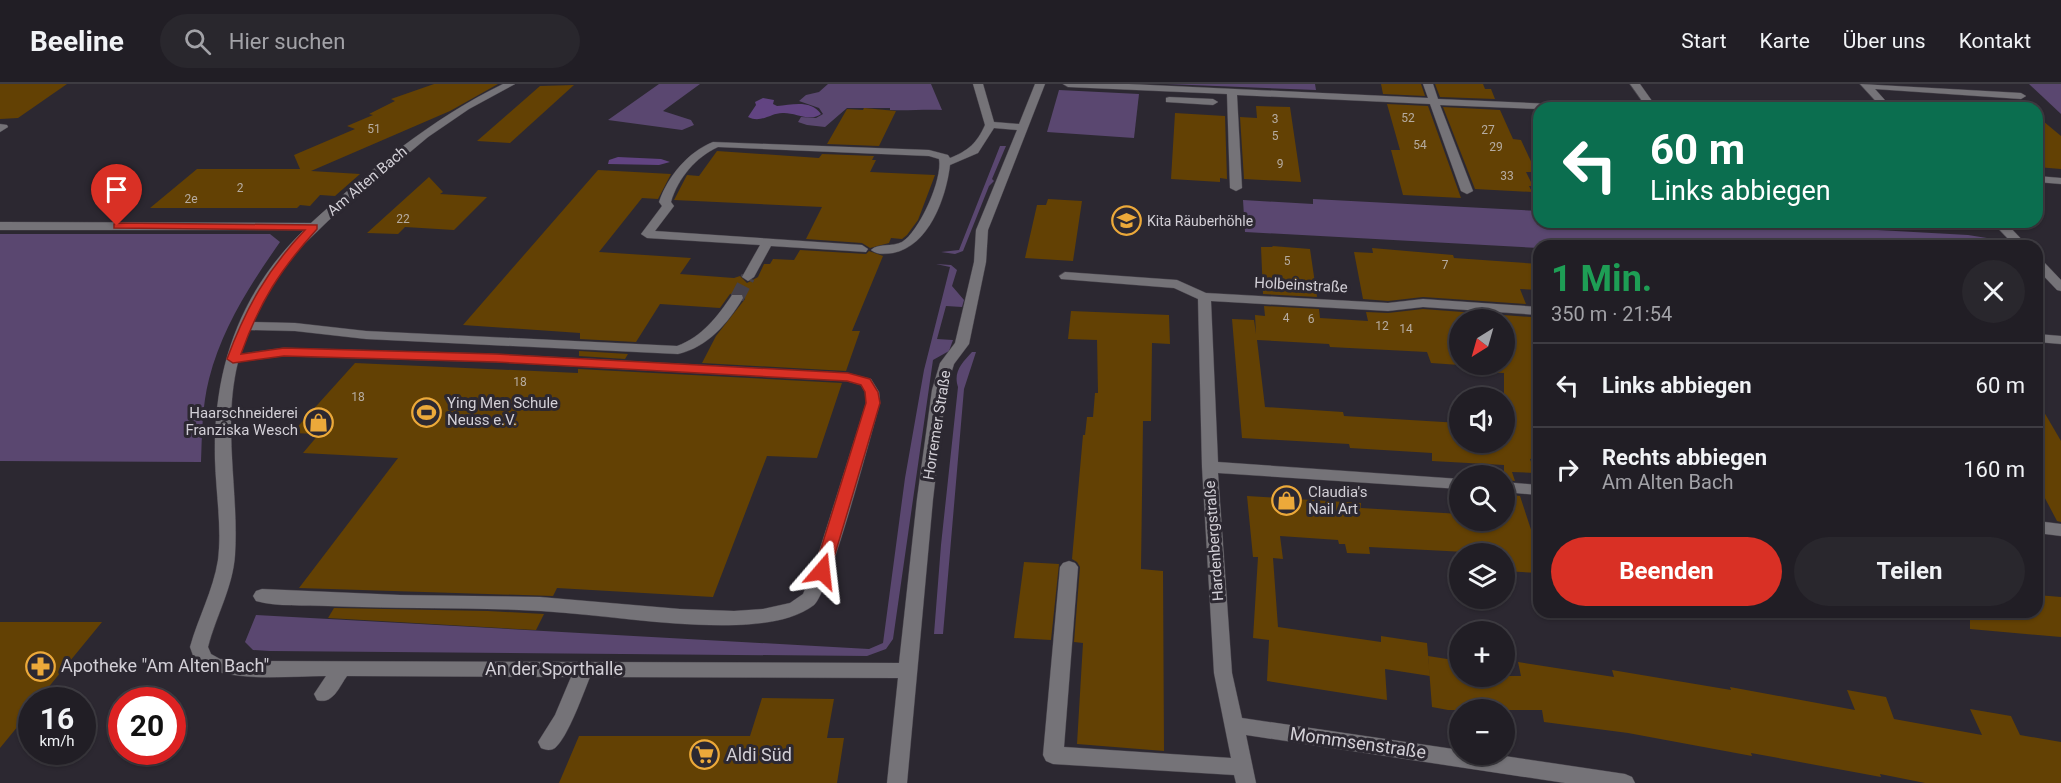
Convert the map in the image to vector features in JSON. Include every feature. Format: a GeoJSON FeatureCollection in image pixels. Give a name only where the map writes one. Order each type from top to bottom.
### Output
{"type":"FeatureCollection","features":[{"type":"Feature","properties":{"kind":"street","name":"Am Alten Bach"},"geometry":{"type":"LineString","coordinates":[[203,659],[199,647],[226,561],[223,417],[225,394],[233,359],[245,326],[266,283],[286,256],[314,227],[370,177],[448,117],[510,84]]}},
{"type":"Feature","properties":{"kind":"street"},"geometry":{"type":"LineString","coordinates":[[946,163],[974,152],[983,141],[990,125],[984,112],[978,84]]}},
{"type":"Feature","properties":{"kind":"street","name":"Horremer Straße"},"geometry":{"type":"LineString","coordinates":[[897,783],[907,671],[939,390],[947,363],[962,344],[980,262],[982,230],[1040,84]]}},
{"type":"Feature","properties":{"kind":"street"},"geometry":{"type":"LineString","coordinates":[[1068,84],[1145,88],[1213,102]]}},
{"type":"Feature","properties":{"kind":"street"},"geometry":{"type":"LineString","coordinates":[[1428,84],[1467,191]]}},
{"type":"Feature","properties":{"kind":"street"},"geometry":{"type":"LineString","coordinates":[[1635,84],[1648,102]]}},
{"type":"Feature","properties":{"kind":"street"},"geometry":{"type":"LineString","coordinates":[[1866,85],[2021,96]]}},
{"type":"Feature","properties":{"kind":"street"},"geometry":{"type":"LineString","coordinates":[[1866,85],[1882,102]]}},
{"type":"Feature","properties":{"kind":"street"},"geometry":{"type":"LineString","coordinates":[[1145,88],[1143,98],[1169,100],[1232,92],[1533,106]]}},
{"type":"Feature","properties":{"kind":"street"},"geometry":{"type":"LineString","coordinates":[[1232,92],[1236,188]]}},
{"type":"Feature","properties":{"kind":"street"},"geometry":{"type":"LineString","coordinates":[[990,125],[1023,127]]}},
{"type":"Feature","properties":{"kind":"street"},"geometry":{"type":"LineString","coordinates":[[862,249],[647,234],[666,211],[668,206],[665,202],[668,192],[694,157],[708,147],[717,144],[929,153],[944,157],[946,163],[944,177],[918,235],[898,249],[877,250]]}},
{"type":"Feature","properties":{"kind":"street"},"geometry":{"type":"LineString","coordinates":[[2043,180],[2061,181]]}},
{"type":"Feature","properties":{"kind":"street"},"geometry":{"type":"LineString","coordinates":[[0,226],[314,227]]}},
{"type":"Feature","properties":{"kind":"street"},"geometry":{"type":"LineString","coordinates":[[2004,228],[2016,240]]}},
{"type":"Feature","properties":{"kind":"street"},"geometry":{"type":"LineString","coordinates":[[748,277],[767,243]]}},
{"type":"Feature","properties":{"kind":"street"},"geometry":{"type":"LineString","coordinates":[[2043,268],[2061,287]]}},
{"type":"Feature","properties":{"kind":"street","name":"Holbeinstraße"},"geometry":{"type":"LineString","coordinates":[[1065,276],[1178,284],[1204,297],[1388,307],[1423,303],[1533,311]]}},
{"type":"Feature","properties":{"kind":"street","name":"Hardenbergstraße"},"geometry":{"type":"LineString","coordinates":[[1204,297],[1210,467],[1223,673],[1244,775]]}},
{"type":"Feature","properties":{"kind":"street"},"geometry":{"type":"LineString","coordinates":[[245,326],[295,327],[366,335],[678,350],[700,340],[732,307],[737,298]]}},
{"type":"Feature","properties":{"kind":"street"},"geometry":{"type":"LineString","coordinates":[[2043,338],[2061,340]]}},
{"type":"Feature","properties":{"kind":"street"},"geometry":{"type":"LineString","coordinates":[[233,359],[284,352],[544,360],[848,377],[866,382],[872,392],[873,403],[822,571],[810,598],[795,608],[763,616],[734,618],[680,616],[540,604],[390,602],[262,596]]}},
{"type":"Feature","properties":{"kind":"street"},"geometry":{"type":"LineString","coordinates":[[1210,467],[1449,483]]}},
{"type":"Feature","properties":{"kind":"street"},"geometry":{"type":"LineString","coordinates":[[1515,488],[1533,490]]}},
{"type":"Feature","properties":{"kind":"street"},"geometry":{"type":"LineString","coordinates":[[2043,528],[2061,530]]}},
{"type":"Feature","properties":{"kind":"street"},"geometry":{"type":"LineString","coordinates":[[1069,567],[1053,755],[1244,775]]}},
{"type":"Feature","properties":{"kind":"street","name":"An der Sporthalle"},"geometry":{"type":"LineString","coordinates":[[203,659],[218,666],[907,671]]}},
{"type":"Feature","properties":{"kind":"street"},"geometry":{"type":"LineString","coordinates":[[324,694],[342,668]]}},
{"type":"Feature","properties":{"kind":"street"},"geometry":{"type":"LineString","coordinates":[[548,742],[563,719],[584,669]]}},
{"type":"Feature","properties":{"kind":"street","name":"Mommsenstraße"},"geometry":{"type":"LineString","coordinates":[[1233,725],[1625,783]]}},
{"type":"Feature","properties":{"kind":"shaded area"},"geometry":{"type":"Polygon","coordinates":[[[659,84],[700,84],[663,111],[691,120],[694,125],[682,130],[608,120],[659,84]]]}},
{"type":"Feature","properties":{"kind":"shaded area"},"geometry":{"type":"Polygon","coordinates":[[[828,84],[931,84],[942,110],[847,108],[825,127],[798,122],[801,117],[816,118],[823,114],[819,108],[799,101],[806,95],[819,92],[828,84]]]}},
{"type":"Feature","properties":{"kind":"shaded area"},"geometry":{"type":"Polygon","coordinates":[[[1166,84],[1315,84],[1316,90],[1166,84]]]}},
{"type":"Feature","properties":{"kind":"shaded area"},"geometry":{"type":"Polygon","coordinates":[[[2029,84],[2061,84],[2061,114],[2029,84]]]}},
{"type":"Feature","properties":{"kind":"shaded area"},"geometry":{"type":"Polygon","coordinates":[[[1059,90],[1139,94],[1134,138],[1047,132],[1059,90]]]}},
{"type":"Feature","properties":{"kind":"shaded area"},"geometry":{"type":"Polygon","coordinates":[[[763,98],[774,100],[773,104],[777,106],[795,104],[812,106],[821,114],[813,117],[784,113],[762,119],[748,117],[756,105],[755,102],[763,98]]]}},
{"type":"Feature","properties":{"kind":"shaded area"},"geometry":{"type":"Polygon","coordinates":[[[1000,146],[1006,146],[992,179],[994,181],[989,186],[963,251],[955,254],[941,252],[959,250],[1000,146]]]}},
{"type":"Feature","properties":{"kind":"shaded area"},"geometry":{"type":"Polygon","coordinates":[[[618,157],[661,159],[670,162],[659,165],[608,164],[609,160],[618,157]]]}},
{"type":"Feature","properties":{"kind":"shaded area"},"geometry":{"type":"Polygon","coordinates":[[[1313,199],[1533,211],[1533,228],[1841,228],[1968,235],[1989,240],[1533,240],[1533,248],[1245,232],[1243,200],[1313,204],[1313,199]]]}},
{"type":"Feature","properties":{"kind":"shaded area"},"geometry":{"type":"Polygon","coordinates":[[[0,234],[270,234],[280,242],[258,274],[221,342],[205,399],[201,462],[0,461],[0,234]]]}},
{"type":"Feature","properties":{"kind":"shaded area"},"geometry":{"type":"Polygon","coordinates":[[[936,264],[951,265],[957,270],[952,286],[964,300],[962,307],[946,306],[937,339],[953,340],[949,351],[933,360],[893,639],[886,649],[867,656],[270,651],[253,650],[245,642],[256,615],[869,649],[883,643],[905,478],[924,370],[950,267],[936,264]]]}},
{"type":"Feature","properties":{"kind":"shaded area"},"geometry":{"type":"Polygon","coordinates":[[[972,352],[976,352],[964,389],[943,634],[934,634],[958,387],[957,377],[962,364],[972,352]]]}},
{"type":"Feature","properties":{"kind":"building"},"geometry":{"type":"Polygon","coordinates":[[[0,84],[67,84],[18,118],[0,119],[0,84]]]}},
{"type":"Feature","properties":{"kind":"building"},"geometry":{"type":"Polygon","coordinates":[[[434,84],[498,84],[450,111],[311,171],[360,174],[335,196],[320,195],[310,206],[300,205],[297,208],[150,208],[197,169],[300,169],[294,155],[355,129],[347,126],[373,115],[369,114],[395,101],[391,99],[434,84]]]}},
{"type":"Feature","properties":{"kind":"building"},"geometry":{"type":"Polygon","coordinates":[[[1381,84],[1421,84],[1425,96],[1383,94],[1381,84]]]}},
{"type":"Feature","properties":{"kind":"building"},"geometry":{"type":"Polygon","coordinates":[[[1435,84],[1483,84],[1485,89],[1491,89],[1495,99],[1440,97],[1435,84]]]}},
{"type":"Feature","properties":{"kind":"building"},"geometry":{"type":"Polygon","coordinates":[[[574,85],[510,143],[477,141],[540,86],[574,85]]]}},
{"type":"Feature","properties":{"kind":"building"},"geometry":{"type":"Polygon","coordinates":[[[1387,104],[1428,106],[1461,198],[1403,195],[1391,150],[1400,150],[1387,104]]]}},
{"type":"Feature","properties":{"kind":"building"},"geometry":{"type":"Polygon","coordinates":[[[1256,106],[1290,107],[1301,182],[1244,179],[1240,117],[1257,118],[1256,106]]]}},
{"type":"Feature","properties":{"kind":"building"},"geometry":{"type":"Polygon","coordinates":[[[1443,107],[1500,110],[1513,139],[1521,140],[1533,166],[1533,172],[1526,172],[1533,186],[1529,186],[1532,192],[1475,189],[1443,107]]]}},
{"type":"Feature","properties":{"kind":"building"},"geometry":{"type":"Polygon","coordinates":[[[864,108],[896,111],[879,146],[827,144],[847,109],[863,110],[864,108]]]}},
{"type":"Feature","properties":{"kind":"building"},"geometry":{"type":"Polygon","coordinates":[[[1175,113],[1225,116],[1227,179],[1220,178],[1220,182],[1171,179],[1175,113]]]}},
{"type":"Feature","properties":{"kind":"building"},"geometry":{"type":"Polygon","coordinates":[[[2043,121],[2061,136],[2061,169],[2043,168],[2043,121]]]}},
{"type":"Feature","properties":{"kind":"building"},"geometry":{"type":"Polygon","coordinates":[[[717,151],[819,158],[822,154],[874,156],[872,160],[876,160],[870,172],[935,175],[918,220],[907,235],[902,239],[891,238],[889,243],[870,248],[862,243],[806,239],[822,207],[674,200],[687,175],[699,176],[717,151]]]}},
{"type":"Feature","properties":{"kind":"building"},"geometry":{"type":"Polygon","coordinates":[[[598,170],[671,174],[658,199],[642,198],[599,252],[691,258],[680,274],[734,278],[740,276],[747,283],[758,277],[764,264],[770,264],[773,259],[794,260],[800,250],[866,254],[869,251],[883,256],[852,331],[860,331],[846,371],[702,363],[716,336],[745,299],[742,293],[730,294],[720,308],[660,304],[636,342],[580,339],[580,333],[463,325],[598,170]]]}},
{"type":"Feature","properties":{"kind":"building"},"geometry":{"type":"Polygon","coordinates":[[[429,177],[443,192],[440,194],[487,197],[454,230],[405,227],[398,234],[367,233],[429,177]]]}},
{"type":"Feature","properties":{"kind":"building"},"geometry":{"type":"Polygon","coordinates":[[[1048,199],[1082,201],[1073,261],[1025,258],[1037,205],[1046,205],[1048,199]]]}},
{"type":"Feature","properties":{"kind":"building"},"geometry":{"type":"Polygon","coordinates":[[[1261,247],[1310,249],[1317,297],[1263,294],[1261,247]]]}},
{"type":"Feature","properties":{"kind":"building"},"geometry":{"type":"Polygon","coordinates":[[[1372,248],[1453,255],[1454,258],[1533,264],[1533,290],[1520,289],[1526,304],[1423,297],[1388,301],[1363,299],[1354,252],[1373,253],[1372,248]]]}},
{"type":"Feature","properties":{"kind":"building"},"geometry":{"type":"Polygon","coordinates":[[[1264,306],[1319,309],[1320,318],[1368,321],[1366,312],[1388,313],[1423,309],[1449,311],[1449,364],[1431,363],[1427,352],[1330,347],[1329,344],[1257,340],[1265,407],[1343,412],[1344,416],[1449,422],[1449,453],[1515,453],[1515,387],[1504,387],[1504,375],[1515,375],[1515,316],[1531,317],[1533,322],[1533,458],[1530,459],[1533,473],[1515,472],[1515,465],[1432,461],[1432,453],[1350,448],[1349,444],[1242,438],[1232,319],[1254,320],[1256,334],[1255,315],[1265,316],[1264,306]]]}},
{"type":"Feature","properties":{"kind":"building"},"geometry":{"type":"Polygon","coordinates":[[[1071,311],[1169,315],[1170,344],[1152,343],[1151,421],[1143,421],[1141,569],[1163,571],[1164,751],[1077,744],[1083,643],[1074,642],[1080,567],[1072,559],[1083,435],[1085,435],[1087,417],[1093,417],[1095,393],[1098,393],[1097,340],[1068,339],[1071,311]]]}},
{"type":"Feature","properties":{"kind":"building"},"geometry":{"type":"Polygon","coordinates":[[[579,351],[628,354],[625,359],[579,356],[579,351]]]}},
{"type":"Feature","properties":{"kind":"building"},"geometry":{"type":"Polygon","coordinates":[[[355,363],[578,373],[578,369],[842,383],[817,458],[767,456],[713,597],[557,588],[553,596],[299,588],[398,458],[303,453],[319,434],[292,433],[355,363]]]}},
{"type":"Feature","properties":{"kind":"building"},"geometry":{"type":"Polygon","coordinates":[[[2043,410],[2061,441],[2061,522],[2057,521],[2043,494],[2043,410]]]}},
{"type":"Feature","properties":{"kind":"building"},"geometry":{"type":"Polygon","coordinates":[[[1515,495],[1520,496],[1533,536],[1533,573],[1515,572],[1515,543],[1449,543],[1449,551],[1369,547],[1370,554],[1347,553],[1345,544],[1339,544],[1338,540],[1280,536],[1283,559],[1273,558],[1278,627],[1381,642],[1381,636],[1427,643],[1430,676],[1385,669],[1387,700],[1267,681],[1269,640],[1253,638],[1258,557],[1253,557],[1247,496],[1361,503],[1361,508],[1449,513],[1449,531],[1515,531],[1515,495]]]}},
{"type":"Feature","properties":{"kind":"building"},"geometry":{"type":"Polygon","coordinates":[[[1024,562],[1059,564],[1051,640],[1014,638],[1024,562]]]}},
{"type":"Feature","properties":{"kind":"building"},"geometry":{"type":"Polygon","coordinates":[[[2043,596],[2061,597],[2061,637],[1970,629],[1970,618],[2043,618],[2043,596]]]}},
{"type":"Feature","properties":{"kind":"building"},"geometry":{"type":"Polygon","coordinates":[[[334,608],[544,614],[536,630],[328,618],[334,608]]]}},
{"type":"Feature","properties":{"kind":"building"},"geometry":{"type":"Polygon","coordinates":[[[0,622],[102,622],[49,687],[18,687],[18,726],[0,748],[0,622]]]}},
{"type":"Feature","properties":{"kind":"building"},"geometry":{"type":"Polygon","coordinates":[[[1428,656],[1449,659],[1449,687],[1515,687],[1515,676],[1521,676],[1518,662],[1614,677],[1612,670],[1731,690],[1730,687],[1855,710],[1847,690],[1886,697],[1894,719],[1982,735],[1970,709],[2011,716],[2020,735],[2061,742],[2061,783],[1925,783],[1880,774],[1881,777],[1751,753],[1752,756],[1628,733],[1544,722],[1542,710],[1515,710],[1515,699],[1449,699],[1449,710],[1432,707],[1428,656]]]}},
{"type":"Feature","properties":{"kind":"building","name":"Aldi Süd"},"geometry":{"type":"Polygon","coordinates":[[[762,698],[834,699],[827,738],[844,738],[837,783],[559,783],[579,736],[750,736],[762,698]]]}},
{"type":"Feature","properties":{"kind":"tunnel"},"geometry":{"type":"LineString","coordinates":[[737,298],[748,277]]}},
{"type":"Feature","properties":{"kind":"place","name":"Kita Räuberhöhle"},"geometry":{"type":"Point","coordinates":[1126,221]}},
{"type":"Feature","properties":{"kind":"place","name":"Ying Men Schule Neuss e.V."},"geometry":{"type":"Point","coordinates":[426,412]}},
{"type":"Feature","properties":{"kind":"place","name":"Haarschneiderei Franziska Wesch"},"geometry":{"type":"Point","coordinates":[319,422]}},
{"type":"Feature","properties":{"kind":"place","name":"Claudia's Nail Art"},"geometry":{"type":"Point","coordinates":[1287,501]}},
{"type":"Feature","properties":{"kind":"place","name":"Apotheke \"Am Alten Bach\""},"geometry":{"type":"Point","coordinates":[40,666]}},
{"type":"Feature","properties":{"kind":"place","name":"Aldi Süd"},"geometry":{"type":"Point","coordinates":[705,755]}},
{"type":"Feature","properties":{"kind":"route"},"geometry":{"type":"LineString","coordinates":[[117,226],[314,227],[286,256],[266,283],[245,326],[233,359],[284,352],[496,358],[848,377],[866,382],[872,392],[873,403],[822,571]]}}]}
